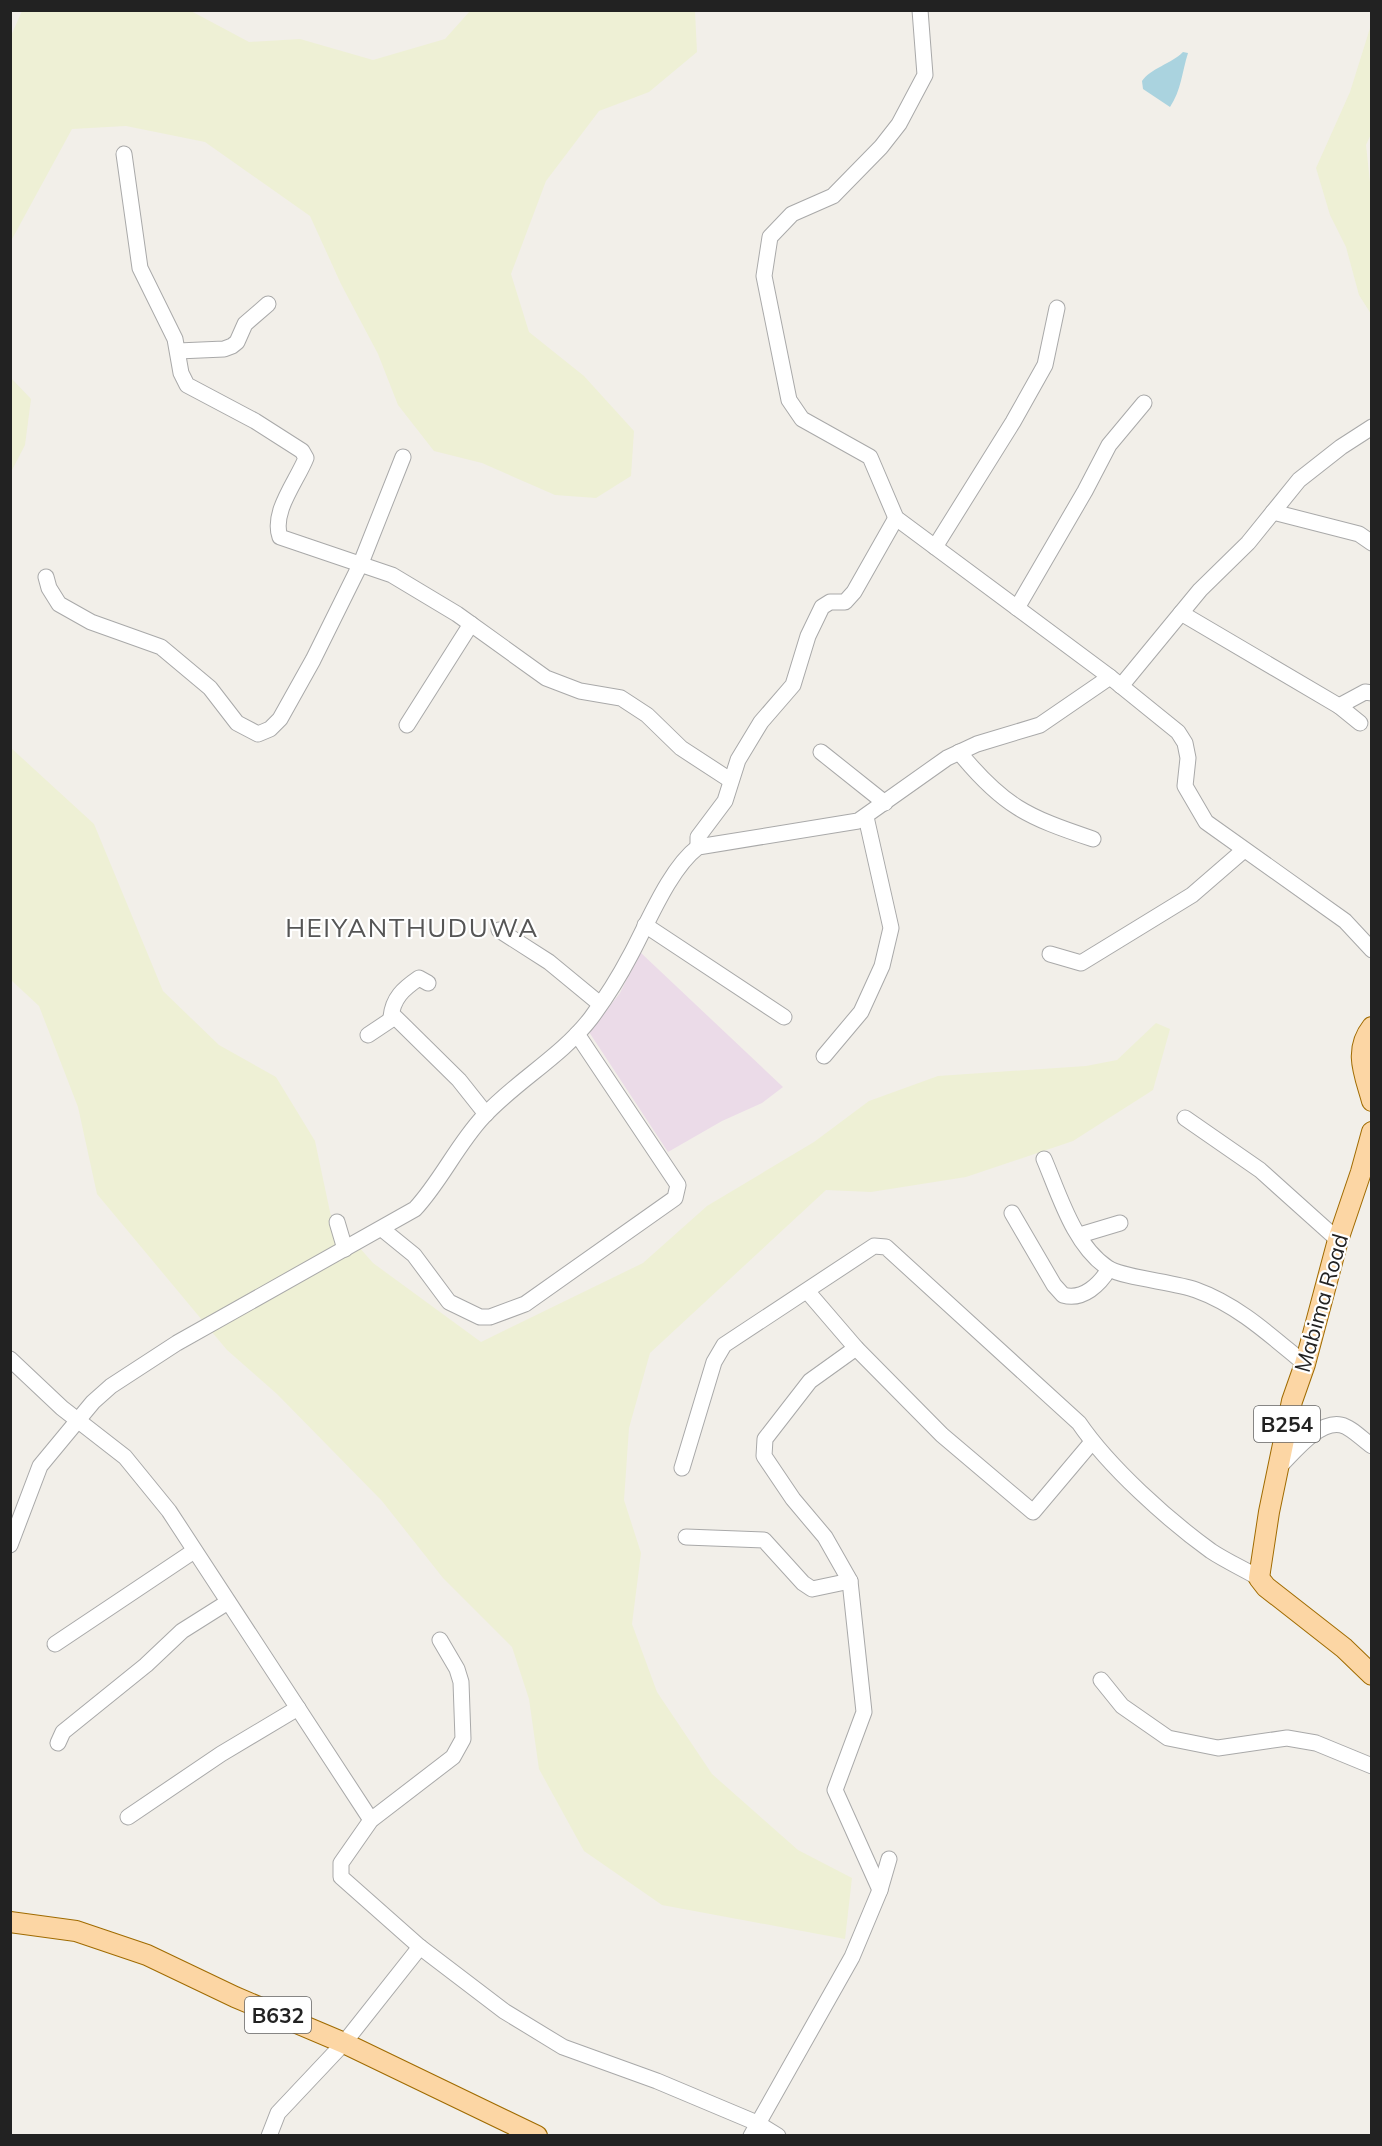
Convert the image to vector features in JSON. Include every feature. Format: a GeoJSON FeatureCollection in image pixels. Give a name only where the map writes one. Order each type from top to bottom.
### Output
{"type":"FeatureCollection","features":[{"type":"Feature","properties":{"kind":"main road"},"geometry":{"type":"LineString","coordinates":[[1371,1027],[1362,1043],[1360,1056],[1371,1101]]}},
{"type":"Feature","properties":{"kind":"main road","name":"Mabima Road"},"geometry":{"type":"LineString","coordinates":[[1259,1578],[1277,1469],[1292,1401],[1305,1364],[1338,1240],[1362,1172],[1371,1132]]}},
{"type":"Feature","properties":{"kind":"main road"},"geometry":{"type":"LineString","coordinates":[[1259,1578],[1271,1592],[1338,1642],[1371,1675]]}},
{"type":"Feature","properties":{"kind":"main road","name":"B632"},"geometry":{"type":"LineString","coordinates":[[10,1922],[76,1931],[114,1942],[344,2043],[537,2136]]}},
{"type":"Feature","properties":{"kind":"street"},"geometry":{"type":"LineString","coordinates":[[921,10],[925,75],[899,124],[833,196],[792,214],[770,237],[764,276],[789,400],[802,419],[870,457],[896,519],[1115,682],[1178,732],[1186,750],[1185,786],[1206,822],[1345,921],[1371,950]]}},
{"type":"Feature","properties":{"kind":"street"},"geometry":{"type":"LineString","coordinates":[[124,154],[140,268],[175,339],[181,373],[187,385],[255,421],[302,451],[306,458],[281,513],[277,528],[280,537],[392,575],[471,624],[546,678],[580,691],[621,698],[647,715],[681,748],[730,780]]}},
{"type":"Feature","properties":{"kind":"street"},"geometry":{"type":"LineString","coordinates":[[178,351],[224,349],[232,346],[237,342],[245,324],[268,304]]}},
{"type":"Feature","properties":{"kind":"street"},"geometry":{"type":"LineString","coordinates":[[935,547],[1013,422],[1045,365],[1057,308]]}},
{"type":"Feature","properties":{"kind":"street"},"geometry":{"type":"LineString","coordinates":[[1017,608],[1109,445],[1144,404]]}},
{"type":"Feature","properties":{"kind":"street"},"geometry":{"type":"LineString","coordinates":[[698,848],[847,823],[866,817],[959,752],[1040,725],[1115,682],[1200,590],[1248,543],[1299,480],[1371,427]]}},
{"type":"Feature","properties":{"kind":"street"},"geometry":{"type":"LineString","coordinates":[[46,577],[49,588],[59,604],[91,622],[161,647],[210,688],[237,723],[258,734],[270,729],[280,719],[313,660],[361,564],[403,457]]}},
{"type":"Feature","properties":{"kind":"street"},"geometry":{"type":"LineString","coordinates":[[1273,512],[1359,534],[1371,543]]}},
{"type":"Feature","properties":{"kind":"street"},"geometry":{"type":"LineString","coordinates":[[10,1545],[40,1466],[93,1402],[128,1373],[415,1209],[427,1196],[486,1114],[577,1034],[622,970],[667,888],[698,848],[698,837],[724,801],[738,760],[761,722],[794,685],[808,636],[822,607],[826,603],[845,602],[865,574],[896,519]]}},
{"type":"Feature","properties":{"kind":"street"},"geometry":{"type":"LineString","coordinates":[[1181,613],[1339,706],[1360,723]]}},
{"type":"Feature","properties":{"kind":"street"},"geometry":{"type":"LineString","coordinates":[[407,725],[471,624]]}},
{"type":"Feature","properties":{"kind":"street"},"geometry":{"type":"LineString","coordinates":[[1339,706],[1365,692],[1371,693]]}},
{"type":"Feature","properties":{"kind":"street"},"geometry":{"type":"LineString","coordinates":[[821,752],[885,803]]}},
{"type":"Feature","properties":{"kind":"street"},"geometry":{"type":"LineString","coordinates":[[959,752],[993,792],[1007,803],[1029,815],[1093,839]]}},
{"type":"Feature","properties":{"kind":"street"},"geometry":{"type":"LineString","coordinates":[[824,1056],[861,1012],[882,966],[891,928],[866,817]]}},
{"type":"Feature","properties":{"kind":"street"},"geometry":{"type":"LineString","coordinates":[[1050,954],[1081,963],[1192,896],[1244,850]]}},
{"type":"Feature","properties":{"kind":"street"},"geometry":{"type":"LineString","coordinates":[[645,925],[784,1017]]}},
{"type":"Feature","properties":{"kind":"street"},"geometry":{"type":"LineString","coordinates":[[499,930],[549,962],[600,1004]]}},
{"type":"Feature","properties":{"kind":"street"},"geometry":{"type":"LineString","coordinates":[[368,1035],[391,1017],[393,1002],[413,982],[418,978],[428,983]]}},
{"type":"Feature","properties":{"kind":"street"},"geometry":{"type":"LineString","coordinates":[[391,1017],[398,1019],[420,1039],[459,1080],[486,1114]]}},
{"type":"Feature","properties":{"kind":"street"},"geometry":{"type":"LineString","coordinates":[[382,1229],[414,1255],[449,1302],[480,1317],[490,1317],[525,1304],[675,1198],[678,1185],[577,1034]]}},
{"type":"Feature","properties":{"kind":"street"},"geometry":{"type":"LineString","coordinates":[[1185,1118],[1260,1170],[1338,1240]]}},
{"type":"Feature","properties":{"kind":"street"},"geometry":{"type":"LineString","coordinates":[[1044,1159],[1080,1235],[1095,1257],[1109,1269],[1194,1289],[1227,1302],[1305,1364]]}},
{"type":"Feature","properties":{"kind":"street"},"geometry":{"type":"LineString","coordinates":[[1012,1213],[1054,1285],[1063,1295],[1076,1297],[1095,1287],[1109,1269]]}},
{"type":"Feature","properties":{"kind":"street"},"geometry":{"type":"LineString","coordinates":[[337,1222],[345,1249]]}},
{"type":"Feature","properties":{"kind":"street"},"geometry":{"type":"LineString","coordinates":[[1080,1235],[1120,1223]]}},
{"type":"Feature","properties":{"kind":"street"},"geometry":{"type":"LineString","coordinates":[[682,1468],[714,1362],[724,1345],[873,1246],[886,1247],[1079,1423],[1092,1442],[1162,1510],[1212,1552],[1259,1578]]}},
{"type":"Feature","properties":{"kind":"street"},"geometry":{"type":"LineString","coordinates":[[807,1291],[856,1348],[942,1435],[1033,1512],[1092,1442]]}},
{"type":"Feature","properties":{"kind":"street"},"geometry":{"type":"LineString","coordinates":[[856,1348],[810,1381],[765,1439],[764,1456],[793,1498],[825,1537],[850,1581],[864,1712],[835,1790],[880,1890]]}},
{"type":"Feature","properties":{"kind":"street"},"geometry":{"type":"LineString","coordinates":[[10,1359],[62,1408],[125,1457],[169,1511],[371,1820]]}},
{"type":"Feature","properties":{"kind":"street"},"geometry":{"type":"LineString","coordinates":[[1277,1469],[1317,1432],[1330,1424],[1343,1425],[1371,1446]]}},
{"type":"Feature","properties":{"kind":"street"},"geometry":{"type":"LineString","coordinates":[[686,1537],[764,1540],[803,1583],[813,1589],[850,1581]]}},
{"type":"Feature","properties":{"kind":"street"},"geometry":{"type":"LineString","coordinates":[[56,1644],[194,1551]]}},
{"type":"Feature","properties":{"kind":"street"},"geometry":{"type":"LineString","coordinates":[[58,1743],[69,1726],[146,1665],[182,1631],[228,1602]]}},
{"type":"Feature","properties":{"kind":"street"},"geometry":{"type":"LineString","coordinates":[[440,1640],[457,1669],[461,1682],[463,1739],[453,1757],[371,1820],[340,1863],[339,1873],[344,1881],[420,1947],[504,2011],[563,2047],[657,2081],[754,2129],[778,2136]]}},
{"type":"Feature","properties":{"kind":"street"},"geometry":{"type":"LineString","coordinates":[[1101,1680],[1122,1706],[1168,1738],[1218,1748],[1287,1738],[1316,1743],[1371,1767]]}},
{"type":"Feature","properties":{"kind":"street"},"geometry":{"type":"LineString","coordinates":[[128,1816],[221,1754],[298,1708]]}},
{"type":"Feature","properties":{"kind":"street"},"geometry":{"type":"LineString","coordinates":[[754,2129],[815,2026],[852,1957],[880,1890],[889,1859]]}},
{"type":"Feature","properties":{"kind":"street"},"geometry":{"type":"LineString","coordinates":[[269,2136],[278,2113],[344,2043],[420,1947]]}},
{"type":"Feature","properties":{"kind":"shaded area"},"geometry":{"type":"Polygon","coordinates":[[[640,952],[783,1087],[762,1103],[722,1121],[668,1152],[589,1032],[620,993],[640,952]]]}},
{"type":"Feature","properties":{"kind":"green space"},"geometry":{"type":"Polygon","coordinates":[[[22,11],[191,11],[249,42],[300,39],[373,60],[445,39],[470,11],[695,11],[697,52],[649,92],[599,111],[546,181],[511,274],[529,332],[584,376],[634,431],[631,476],[596,498],[555,495],[482,463],[434,451],[398,405],[378,354],[341,284],[310,216],[205,142],[126,126],[72,129],[11,241],[10,38],[22,11]]]}},
{"type":"Feature","properties":{"kind":"green space"},"geometry":{"type":"Polygon","coordinates":[[[1371,25],[1371,134],[1366,145],[1372,201],[1371,314],[1359,295],[1346,247],[1330,215],[1316,168],[1350,92],[1371,25]]]}},
{"type":"Feature","properties":{"kind":"green space"},"geometry":{"type":"Polygon","coordinates":[[[11,378],[31,399],[25,445],[11,472],[11,378]]]}},
{"type":"Feature","properties":{"kind":"green space"},"geometry":{"type":"Polygon","coordinates":[[[10,747],[94,824],[163,991],[219,1045],[276,1077],[315,1141],[333,1226],[337,1222],[373,1263],[481,1342],[643,1263],[707,1206],[814,1142],[869,1101],[938,1076],[1086,1066],[1117,1060],[1156,1023],[1170,1029],[1153,1090],[1073,1141],[966,1177],[871,1192],[826,1190],[650,1353],[629,1428],[624,1500],[641,1553],[632,1624],[657,1692],[712,1774],[798,1850],[852,1878],[845,1939],[662,1905],[584,1851],[539,1769],[529,1699],[512,1647],[443,1578],[382,1501],[277,1394],[227,1350],[97,1194],[78,1107],[39,1006],[11,980],[10,747]]]}},
{"type":"Feature","properties":{"kind":"water"},"geometry":{"type":"Polygon","coordinates":[[[1183,52],[1188,53],[1179,88],[1170,107],[1143,89],[1142,81],[1183,52]]]}},
{"type":"Feature","properties":{"kind":"district","name":"HEIYANTHUDUWA"},"geometry":{"type":"Point","coordinates":[412,927]}}]}
